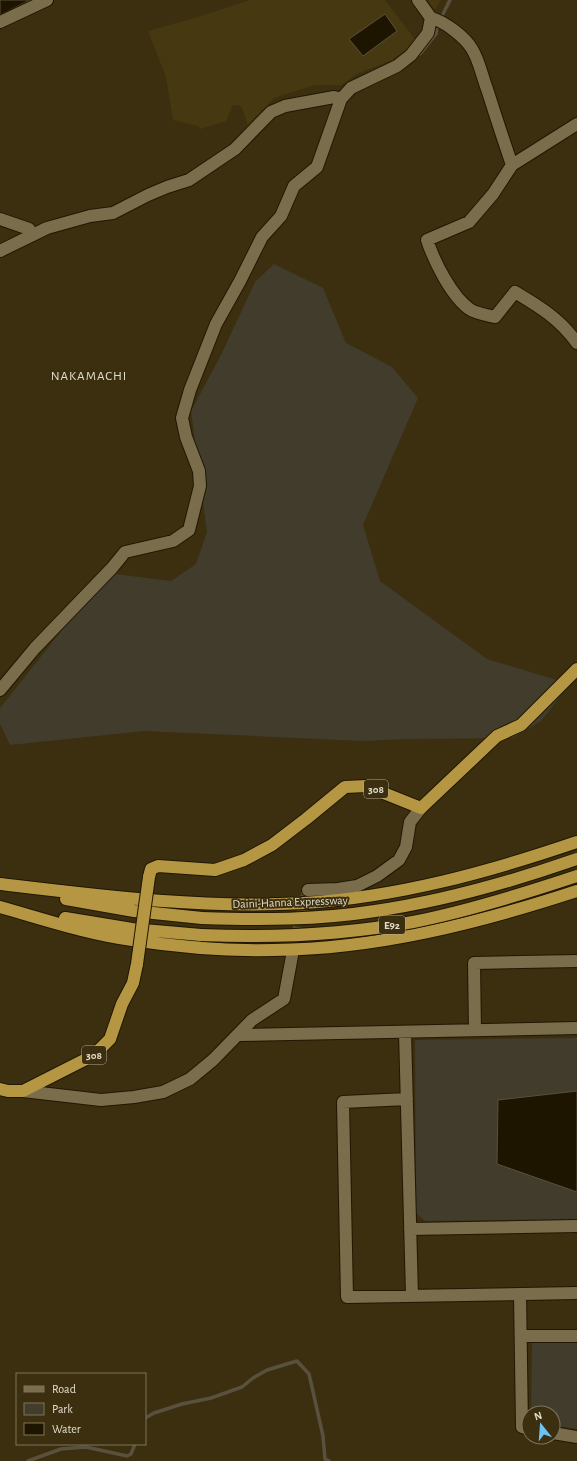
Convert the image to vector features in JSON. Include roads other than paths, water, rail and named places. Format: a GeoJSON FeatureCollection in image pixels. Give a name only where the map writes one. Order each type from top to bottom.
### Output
{"type":"FeatureCollection","features":[{"type":"Feature","properties":{"kind":"highway"},"geometry":{"type":"LineString","coordinates":[[421,808],[497,736],[521,725],[577,669]]}},
{"type":"Feature","properties":{"kind":"highway","name":"308"},"geometry":{"type":"LineString","coordinates":[[23,1091],[94,1055],[110,1039],[122,1004],[133,982],[152,869],[158,866],[216,870],[244,860],[272,845],[345,787],[366,786],[421,808]]}},
{"type":"Feature","properties":{"kind":"highway"},"geometry":{"type":"LineString","coordinates":[[0,884],[135,899],[239,904],[305,903],[373,895],[432,884],[510,864],[577,842]]}},
{"type":"Feature","properties":{"kind":"highway","name":"Daini-Hanna Expressway"},"geometry":{"type":"LineString","coordinates":[[0,884],[64,899],[134,911],[202,918],[274,919],[340,916],[409,905],[476,890],[577,859]]}},
{"type":"Feature","properties":{"kind":"highway","name":"E92"},"geometry":{"type":"LineString","coordinates":[[0,906],[132,929],[201,936],[237,937],[300,935],[342,932],[413,922],[482,905],[577,876]]}},
{"type":"Feature","properties":{"kind":"highway"},"geometry":{"type":"LineString","coordinates":[[0,906],[74,927],[130,940],[201,948],[274,950],[344,946],[416,934],[517,910],[577,891]]}},
{"type":"Feature","properties":{"kind":"highway"},"geometry":{"type":"LineString","coordinates":[[0,1089],[8,1091],[23,1091]]}},
{"type":"Feature","properties":{"kind":"street"},"geometry":{"type":"LineString","coordinates":[[0,22],[47,0]]}},
{"type":"Feature","properties":{"kind":"street"},"geometry":{"type":"LineString","coordinates":[[418,0],[431,18],[446,25],[472,49],[483,77],[512,165]]}},
{"type":"Feature","properties":{"kind":"street"},"geometry":{"type":"LineString","coordinates":[[0,690],[35,648],[112,568],[125,552],[173,541],[189,530],[200,486],[199,471],[186,437],[182,418],[190,390],[216,324],[262,237],[281,216],[294,186],[317,167],[341,99],[351,88],[397,66],[411,55],[428,33],[431,18]]}},
{"type":"Feature","properties":{"kind":"street"},"geometry":{"type":"LineString","coordinates":[[0,251],[47,228],[90,216],[113,213],[167,186],[189,180],[235,149],[271,112],[285,106],[334,97],[341,99]]}},
{"type":"Feature","properties":{"kind":"street"},"geometry":{"type":"LineString","coordinates":[[577,124],[512,165],[493,194],[469,222],[427,240],[432,254],[446,282],[460,300],[471,310],[495,317],[515,292],[539,306],[558,321],[577,344]]}},
{"type":"Feature","properties":{"kind":"street"},"geometry":{"type":"LineString","coordinates":[[0,219],[29,229]]}},
{"type":"Feature","properties":{"kind":"street"},"geometry":{"type":"LineString","coordinates":[[308,890],[338,889],[357,886],[377,876],[399,860],[406,846],[410,822],[421,808]]}},
{"type":"Feature","properties":{"kind":"street"},"geometry":{"type":"LineString","coordinates":[[23,1091],[102,1100],[163,1092],[190,1079],[213,1060],[252,1020],[284,999],[292,956]]}},
{"type":"Feature","properties":{"kind":"street"},"geometry":{"type":"LineString","coordinates":[[475,1030],[474,963],[577,961]]}},
{"type":"Feature","properties":{"kind":"street"},"geometry":{"type":"LineString","coordinates":[[238,1035],[577,1028]]}},
{"type":"Feature","properties":{"kind":"street"},"geometry":{"type":"LineString","coordinates":[[405,1032],[412,1296]]}},
{"type":"Feature","properties":{"kind":"street"},"geometry":{"type":"LineString","coordinates":[[406,1099],[343,1102],[347,1297],[577,1293]]}},
{"type":"Feature","properties":{"kind":"street"},"geometry":{"type":"LineString","coordinates":[[410,1229],[577,1226]]}},
{"type":"Feature","properties":{"kind":"street"},"geometry":{"type":"LineString","coordinates":[[520,1294],[522,1405]]}},
{"type":"Feature","properties":{"kind":"street"},"geometry":{"type":"LineString","coordinates":[[521,1336],[577,1336]]}},
{"type":"Feature","properties":{"kind":"street"},"geometry":{"type":"LineString","coordinates":[[561,1434],[577,1437]]}},
{"type":"Feature","properties":{"kind":"water"},"geometry":{"type":"Polygon","coordinates":[[[0,0],[30,0],[0,15],[0,0]]]}},
{"type":"Feature","properties":{"kind":"water"},"geometry":{"type":"Polygon","coordinates":[[[385,14],[397,31],[363,56],[349,39],[385,14]]]}},
{"type":"Feature","properties":{"kind":"water"},"geometry":{"type":"Polygon","coordinates":[[[577,1091],[577,1192],[497,1164],[498,1100],[577,1091]]]}},
{"type":"Feature","properties":{"kind":"waterway"},"geometry":{"type":"LineString","coordinates":[[420,54],[436,34],[437,26],[450,0]]}},
{"type":"Feature","properties":{"kind":"waterway"},"geometry":{"type":"LineString","coordinates":[[146,1417],[154,1413],[182,1404],[211,1398],[242,1387],[253,1378],[267,1370],[297,1361],[309,1374],[323,1436],[325,1459],[329,1461]]}},
{"type":"Feature","properties":{"kind":"waterway"},"geometry":{"type":"LineString","coordinates":[[28,1461],[61,1449],[86,1447],[127,1456],[131,1454],[135,1445]]}},
{"type":"Feature","properties":{"kind":"tunnel"},"geometry":{"type":"LineString","coordinates":[[292,956],[308,890]]}},
{"type":"Feature","properties":{"kind":"district","name":"NAKAMACHI"},"geometry":{"type":"Point","coordinates":[89,376]}}]}
